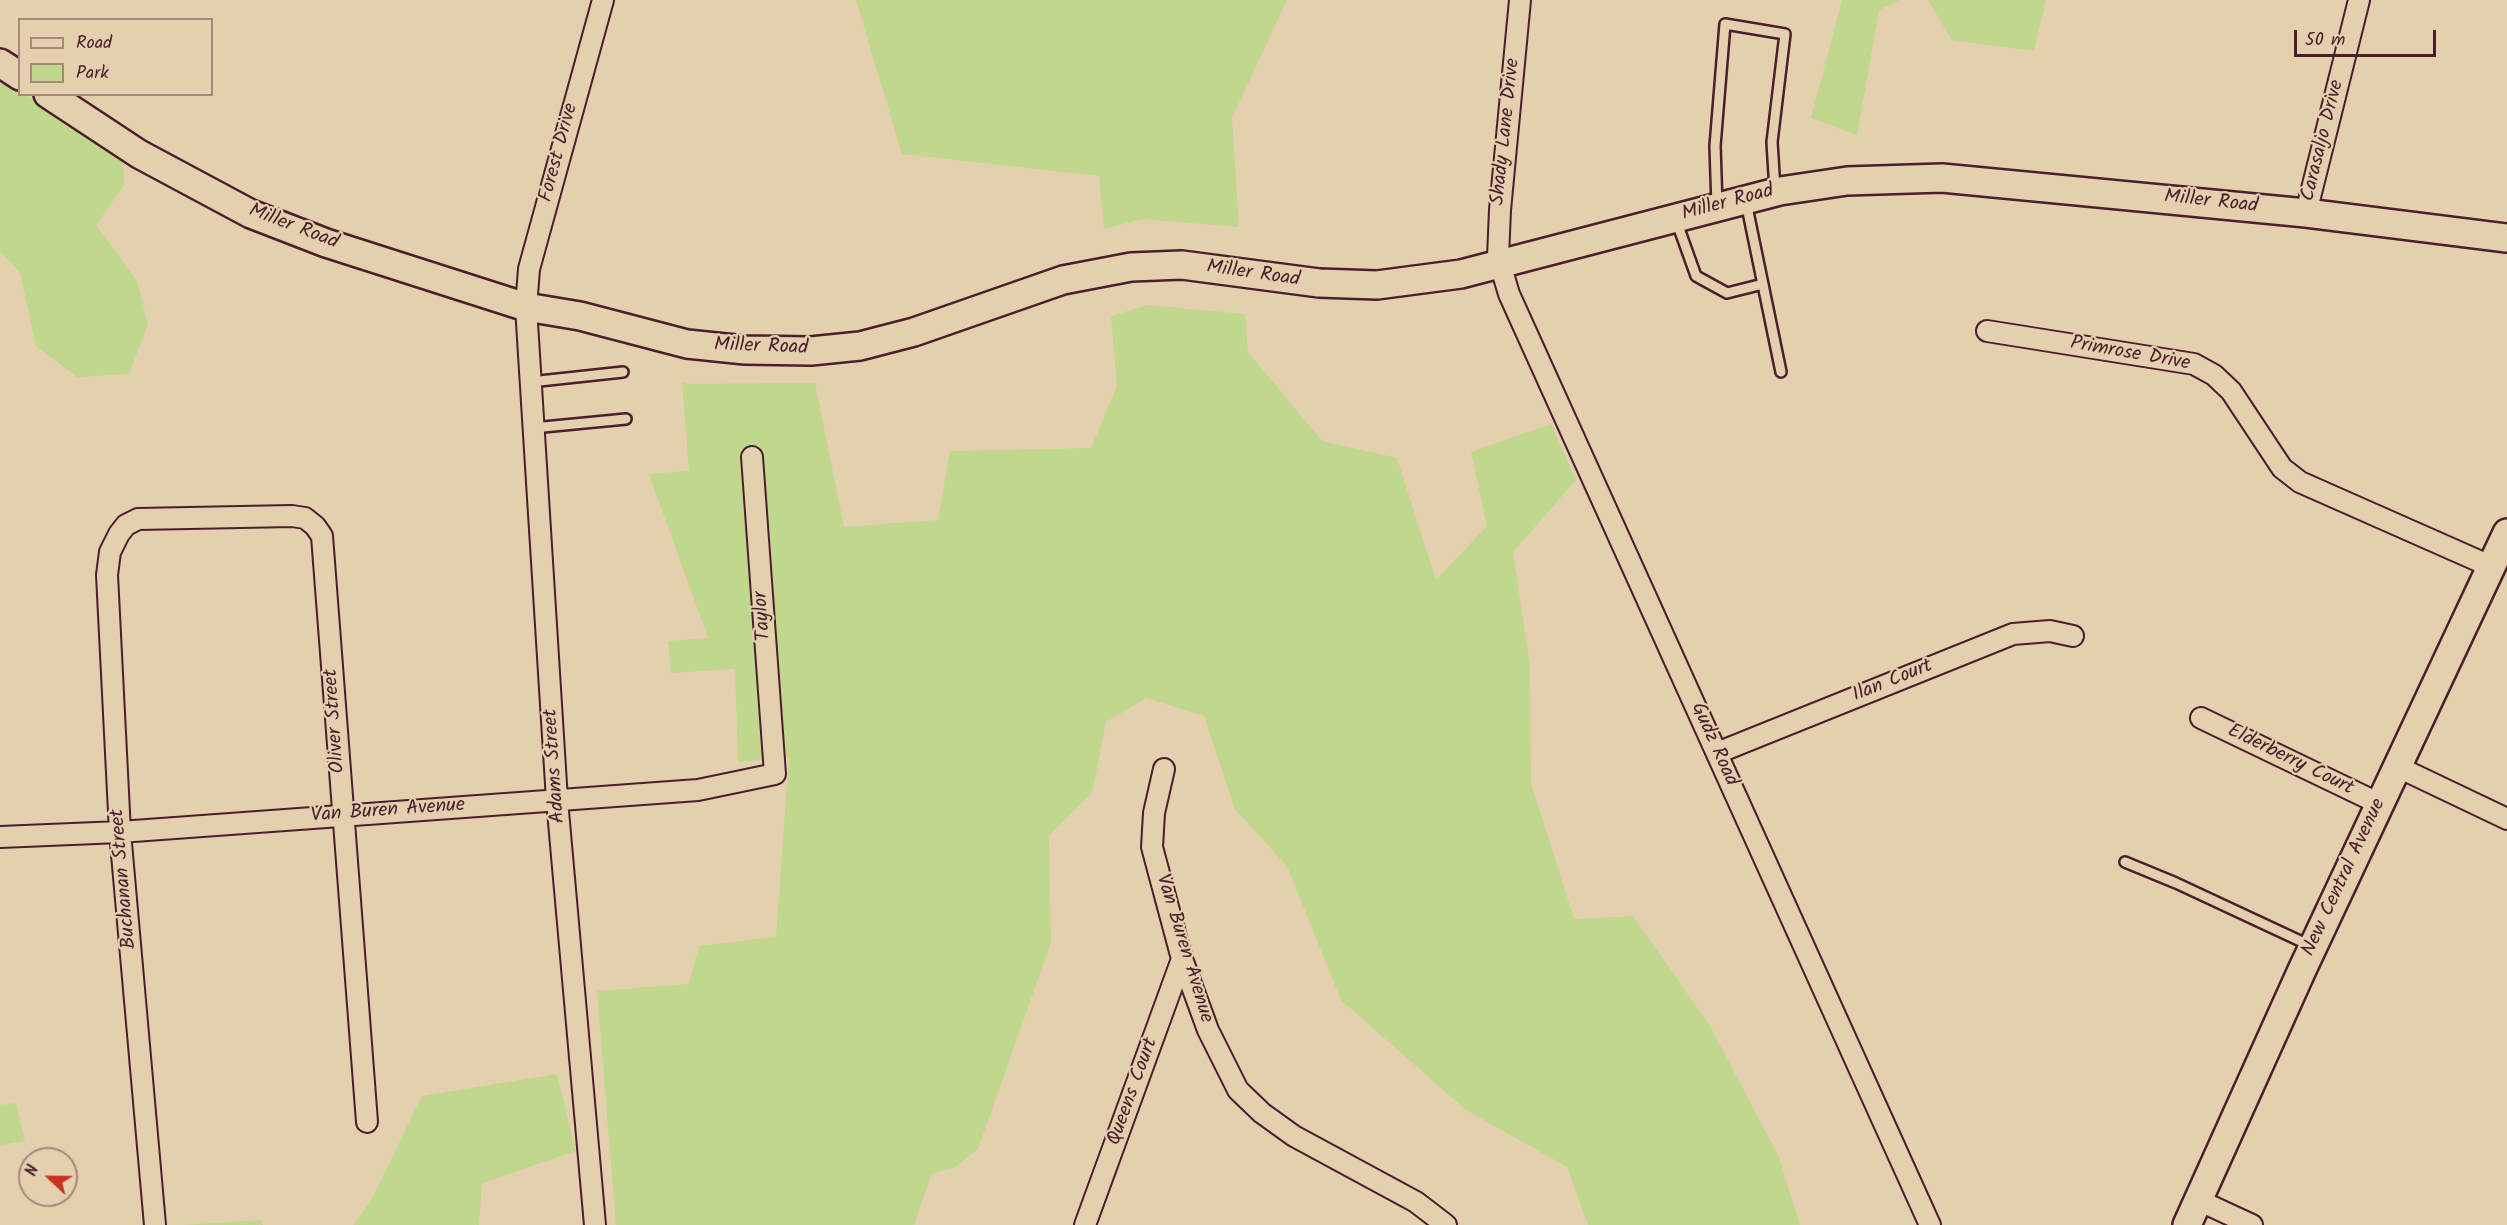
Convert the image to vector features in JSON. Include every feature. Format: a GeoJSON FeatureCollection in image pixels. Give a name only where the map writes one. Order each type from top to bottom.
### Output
{"type":"FeatureCollection","features":[{"type":"Feature","properties":{"kind":"street","name":"Forest Drive"},"geometry":{"type":"LineString","coordinates":[[526,307],[529,269],[603,0]]}},
{"type":"Feature","properties":{"kind":"street","name":"Shady Lane Drive"},"geometry":{"type":"LineString","coordinates":[[1500,264],[1498,257],[1500,210],[1520,0]]}},
{"type":"Feature","properties":{"kind":"street","name":"Carasaljo Drive"},"geometry":{"type":"LineString","coordinates":[[2306,213],[2359,0]]}},
{"type":"Feature","properties":{"kind":"street"},"geometry":{"type":"LineString","coordinates":[[0,63],[18,75]]}},
{"type":"Feature","properties":{"kind":"street","name":"Miller Road"},"geometry":{"type":"LineString","coordinates":[[51,96],[139,154],[251,213],[326,243],[526,307],[580,316],[687,344],[745,350],[811,351],[860,346],[914,332],[1063,280],[1131,267],[1182,265],[1319,283],[1377,285],[1461,274],[1775,192],[1847,181],[1942,178],[2306,213],[2507,238]]}},
{"type":"Feature","properties":{"kind":"street","name":"Gudz Road"},"geometry":{"type":"LineString","coordinates":[[1500,264],[1509,294],[1930,1225]]}},
{"type":"Feature","properties":{"kind":"street","name":"Adams Street"},"geometry":{"type":"LineString","coordinates":[[526,307],[557,800],[595,1225]]}},
{"type":"Feature","properties":{"kind":"street","name":"Primrose Drive"},"geometry":{"type":"LineString","coordinates":[[1987,332],[2194,364],[2214,375],[2231,392],[2282,468],[2300,482],[2490,566]]}},
{"type":"Feature","properties":{"kind":"street","name":"Taylor"},"geometry":{"type":"LineString","coordinates":[[752,457],[775,774]]}},
{"type":"Feature","properties":{"kind":"street","name":"Oliver Street"},"geometry":{"type":"LineString","coordinates":[[119,534],[126,525],[138,519],[292,516],[304,518],[315,525],[322,536],[367,1122]]}},
{"type":"Feature","properties":{"kind":"street","name":"New Central Avenue"},"geometry":{"type":"LineString","coordinates":[[2187,1225],[2313,947],[2507,533]]}},
{"type":"Feature","properties":{"kind":"street","name":"Buchanan Street"},"geometry":{"type":"LineString","coordinates":[[119,534],[110,552],[107,575],[120,832],[155,1225]]}},
{"type":"Feature","properties":{"kind":"street","name":"Ilan Court"},"geometry":{"type":"LineString","coordinates":[[1717,753],[2013,634],[2050,631],[2073,636]]}},
{"type":"Feature","properties":{"kind":"street","name":"Elderberry Court"},"geometry":{"type":"LineString","coordinates":[[2201,718],[2380,804]]}},
{"type":"Feature","properties":{"kind":"street"},"geometry":{"type":"LineString","coordinates":[[2398,767],[2507,819]]}},
{"type":"Feature","properties":{"kind":"street","name":"Van Buren Avenue"},"geometry":{"type":"LineString","coordinates":[[1164,770],[1154,813],[1152,847],[1182,959],[1208,1030],[1238,1090],[1262,1113],[1294,1136],[1416,1202],[1446,1225]]}},
{"type":"Feature","properties":{"kind":"street","name":"Van Buren Avenue"},"geometry":{"type":"LineString","coordinates":[[0,837],[120,832],[698,790],[775,774]]}},
{"type":"Feature","properties":{"kind":"street","name":"Queens Court"},"geometry":{"type":"LineString","coordinates":[[1085,1225],[1182,959]]}},
{"type":"Feature","properties":{"kind":"street"},"geometry":{"type":"LineString","coordinates":[[2198,1200],[2252,1225]]}},
{"type":"Feature","properties":{"kind":"lane"},"geometry":{"type":"LineString","coordinates":[[1717,207],[1715,146],[1725,24],[1785,34],[1772,142],[1775,192]]}},
{"type":"Feature","properties":{"kind":"lane"},"geometry":{"type":"LineString","coordinates":[[1745,200],[1781,372]]}},
{"type":"Feature","properties":{"kind":"lane"},"geometry":{"type":"LineString","coordinates":[[1675,218],[1696,276],[1726,293],[1763,284]]}},
{"type":"Feature","properties":{"kind":"lane"},"geometry":{"type":"LineString","coordinates":[[530,382],[623,372]]}},
{"type":"Feature","properties":{"kind":"lane"},"geometry":{"type":"LineString","coordinates":[[533,428],[626,419]]}},
{"type":"Feature","properties":{"kind":"lane"},"geometry":{"type":"LineString","coordinates":[[2125,862],[2176,883],[2313,947]]}},
{"type":"Feature","properties":{"kind":"green space"},"geometry":{"type":"Polygon","coordinates":[[[856,0],[1287,0],[1232,118],[1239,227],[1142,219],[1104,229],[1099,176],[902,154],[856,0]]]}},
{"type":"Feature","properties":{"kind":"green space"},"geometry":{"type":"Polygon","coordinates":[[[1842,0],[1899,0],[1879,10],[1857,135],[1811,118],[1842,0]]]}},
{"type":"Feature","properties":{"kind":"green space"},"geometry":{"type":"Polygon","coordinates":[[[1928,0],[2046,0],[2034,51],[1952,40],[1928,0]]]}},
{"type":"Feature","properties":{"kind":"green space"},"geometry":{"type":"Polygon","coordinates":[[[0,80],[18,90],[18,96],[27,96],[123,154],[124,185],[96,225],[137,281],[148,324],[129,374],[77,377],[36,346],[20,272],[0,251],[0,80]]]}},
{"type":"Feature","properties":{"kind":"green space"},"geometry":{"type":"Polygon","coordinates":[[[1148,305],[1245,314],[1248,352],[1322,441],[1397,458],[1436,580],[1487,526],[1471,452],[1551,424],[1576,480],[1513,552],[1530,665],[1531,783],[1574,919],[1633,916],[1710,1026],[1779,1157],[1800,1225],[1588,1225],[1567,1167],[1466,1110],[1341,1000],[1287,866],[1235,809],[1204,716],[1146,698],[1106,722],[1092,793],[1049,836],[1051,942],[978,1149],[954,1168],[932,1173],[914,1225],[616,1225],[597,991],[689,984],[699,946],[776,937],[789,757],[738,762],[735,669],[671,673],[668,641],[708,638],[649,474],[689,471],[682,382],[692,384],[815,383],[844,527],[938,520],[950,451],[1091,448],[1117,386],[1111,316],[1148,305]]]}},
{"type":"Feature","properties":{"kind":"green space"},"geometry":{"type":"Polygon","coordinates":[[[557,1074],[576,1151],[482,1183],[479,1225],[353,1225],[371,1201],[422,1096],[557,1074]]]}},
{"type":"Feature","properties":{"kind":"green space"},"geometry":{"type":"Polygon","coordinates":[[[16,1103],[25,1141],[0,1145],[0,1105],[16,1103]]]}},
{"type":"Feature","properties":{"kind":"green space"},"geometry":{"type":"Polygon","coordinates":[[[261,1220],[263,1225],[184,1225],[261,1220]]]}}]}
